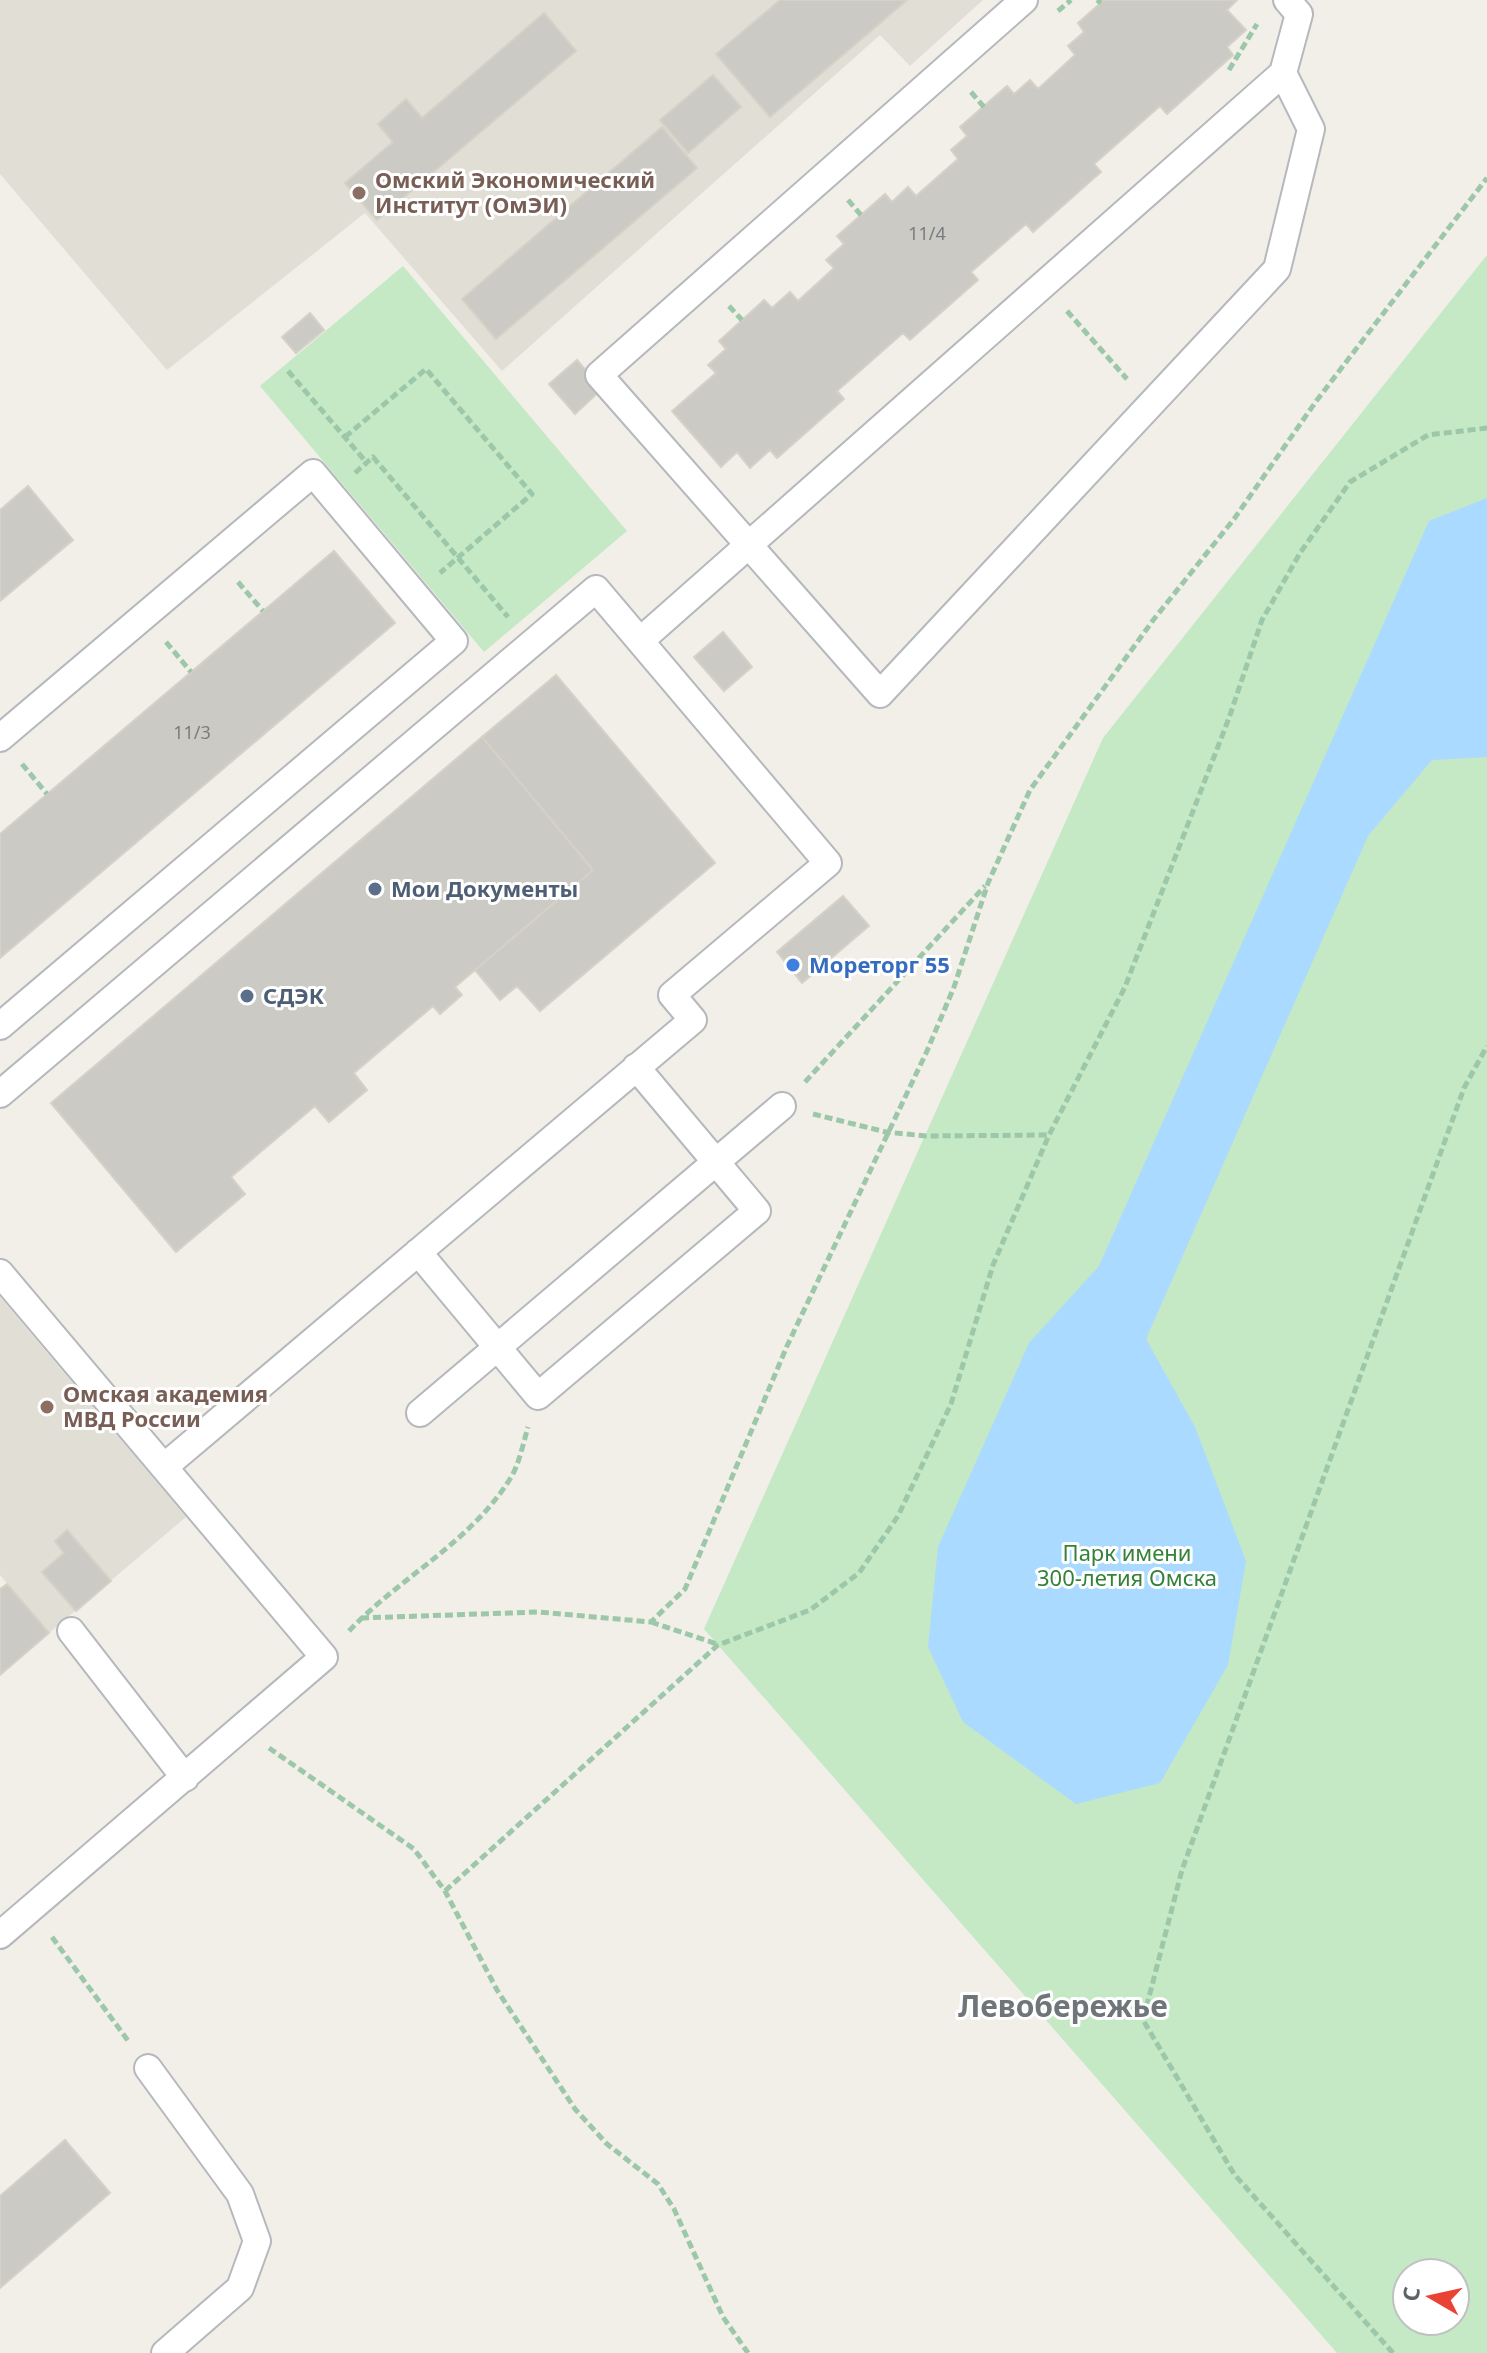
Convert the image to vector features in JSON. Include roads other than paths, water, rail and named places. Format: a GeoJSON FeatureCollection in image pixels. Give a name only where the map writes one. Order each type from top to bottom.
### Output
{"type":"FeatureCollection","features":[{"type":"Feature","properties":{"kind":"lane"},"geometry":{"type":"LineString","coordinates":[[1024,0],[599,375],[880,694],[1277,269],[1311,129],[1283,73]]}},
{"type":"Feature","properties":{"kind":"lane"},"geometry":{"type":"LineString","coordinates":[[640,641],[1283,73],[1299,14],[1287,0]]}},
{"type":"Feature","properties":{"kind":"lane"},"geometry":{"type":"LineString","coordinates":[[0,738],[313,473],[454,641],[0,1026]]}},
{"type":"Feature","properties":{"kind":"lane"},"geometry":{"type":"LineString","coordinates":[[0,1094],[596,589],[828,863],[672,995],[693,1020],[164,1467]]}},
{"type":"Feature","properties":{"kind":"lane"},"geometry":{"type":"LineString","coordinates":[[418,1252],[538,1396],[757,1211],[636,1067]]}},
{"type":"Feature","properties":{"kind":"lane"},"geometry":{"type":"LineString","coordinates":[[420,1413],[782,1106]]}},
{"type":"Feature","properties":{"kind":"lane"},"geometry":{"type":"LineString","coordinates":[[0,1273],[324,1657],[0,1935]]}},
{"type":"Feature","properties":{"kind":"lane"},"geometry":{"type":"LineString","coordinates":[[71,1631],[185,1778]]}},
{"type":"Feature","properties":{"kind":"lane"},"geometry":{"type":"LineString","coordinates":[[148,2068],[240,2194],[257,2241],[240,2288],[165,2353]]}},
{"type":"Feature","properties":{"kind":"water"},"geometry":{"type":"Polygon","coordinates":[[[1487,498],[1487,757],[1432,760],[1368,836],[1146,1339],[1195,1427],[1246,1561],[1228,1665],[1160,1783],[1076,1804],[963,1722],[928,1647],[938,1547],[1029,1343],[1099,1266],[1429,521],[1487,498]]]}},
{"type":"Feature","properties":{"kind":"place","name":"Омский Экономический Институт (ОмЭИ)"},"geometry":{"type":"Point","coordinates":[359,193]}},
{"type":"Feature","properties":{"kind":"place","name":"Мои Документы"},"geometry":{"type":"Point","coordinates":[375,889]}},
{"type":"Feature","properties":{"kind":"place","name":"Мореторг 55"},"geometry":{"type":"Point","coordinates":[793,965]}},
{"type":"Feature","properties":{"kind":"place","name":"СДЭК"},"geometry":{"type":"Point","coordinates":[247,996]}},
{"type":"Feature","properties":{"kind":"place","name":"Омская академия МВД России"},"geometry":{"type":"Point","coordinates":[47,1407]}},
{"type":"Feature","properties":{"kind":"district","name":"Левобережье"},"geometry":{"type":"Point","coordinates":[1063,2007]}},
{"type":"Feature","properties":{"kind":"park label","name":"Парк имени 300-летия Омска"},"geometry":{"type":"Point","coordinates":[1127,1566]}}]}
